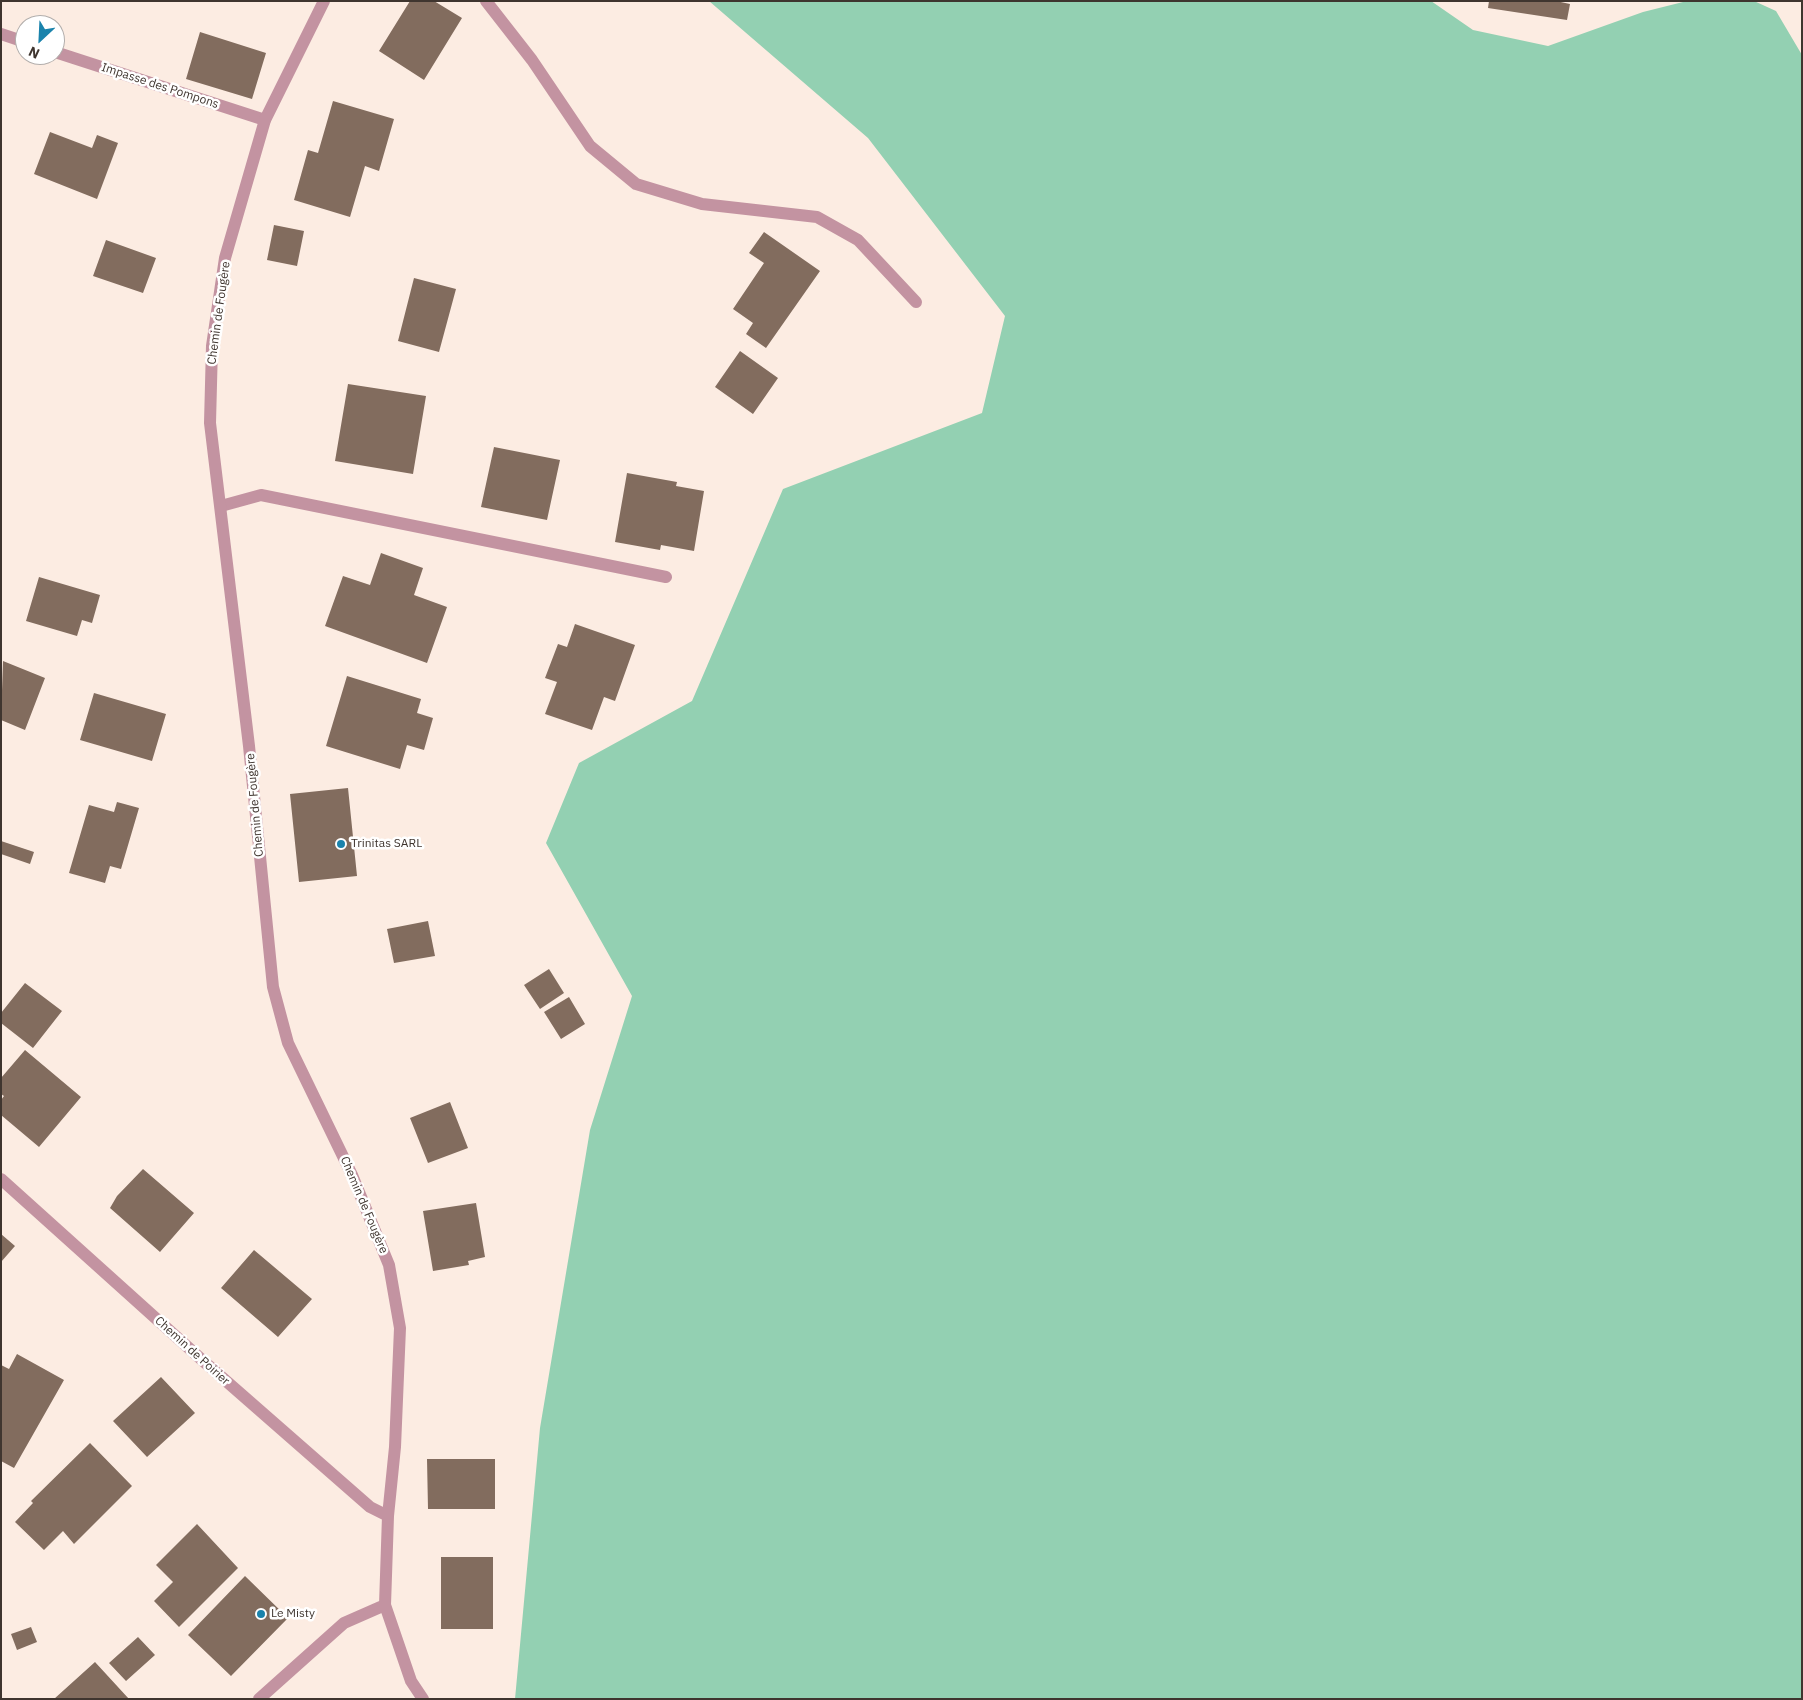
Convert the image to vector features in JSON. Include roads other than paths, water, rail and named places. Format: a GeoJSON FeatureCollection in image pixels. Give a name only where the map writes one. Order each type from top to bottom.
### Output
{"type":"FeatureCollection","features":[{"type":"Feature","properties":{"kind":"street","name":"Chemin de Fougère"},"geometry":{"type":"LineString","coordinates":[[324,1],[265,120],[226,258],[212,346],[210,423],[221,506],[232,618],[250,746],[273,987],[288,1043],[352,1174],[389,1265],[400,1328],[395,1447],[388,1516],[385,1606]]}},
{"type":"Feature","properties":{"kind":"street"},"geometry":{"type":"LineString","coordinates":[[486,1],[532,60],[590,146],[636,184],[702,204],[817,217],[858,240],[916,302]]}},
{"type":"Feature","properties":{"kind":"street"},"geometry":{"type":"LineString","coordinates":[[1,34],[15,39]]}},
{"type":"Feature","properties":{"kind":"street","name":"Impasse des Pompons"},"geometry":{"type":"LineString","coordinates":[[65,55],[265,120]]}},
{"type":"Feature","properties":{"kind":"street"},"geometry":{"type":"LineString","coordinates":[[221,506],[261,495],[666,577]]}},
{"type":"Feature","properties":{"kind":"street","name":"Chemin de Poirier"},"geometry":{"type":"LineString","coordinates":[[1,1179],[362,1501],[388,1516]]}},
{"type":"Feature","properties":{"kind":"street"},"geometry":{"type":"LineString","coordinates":[[259,1699],[344,1623],[385,1606],[411,1680],[423,1699]]}},
{"type":"Feature","properties":{"kind":"place","name":"Trinitas SARL"},"geometry":{"type":"Point","coordinates":[341,844]}},
{"type":"Feature","properties":{"kind":"place","name":"Le Misty"},"geometry":{"type":"Point","coordinates":[261,1614]}}]}
